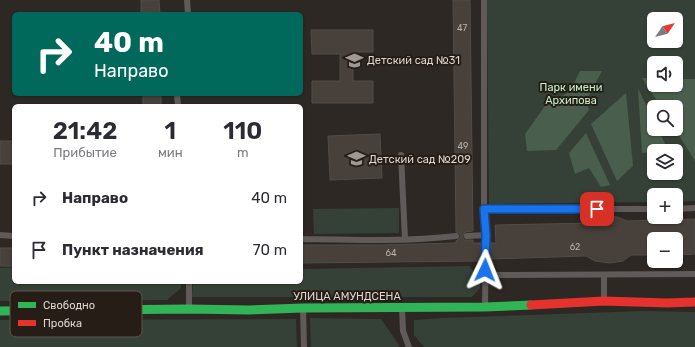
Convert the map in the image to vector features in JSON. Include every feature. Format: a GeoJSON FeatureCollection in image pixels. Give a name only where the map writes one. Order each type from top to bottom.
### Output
{"type":"FeatureCollection","features":[{"type":"Feature","properties":{"kind":"main road","name":"УЛИЦА АМУНДСЕНА"},"geometry":{"type":"LineString","coordinates":[[142,309],[249,310],[303,308],[485,307],[604,301],[667,303],[695,302]]}},
{"type":"Feature","properties":{"kind":"main road","name":"УЛИЦА АМУНДСЕНА"},"geometry":{"type":"LineString","coordinates":[[0,311],[10,311]]}},
{"type":"Feature","properties":{"kind":"lane"},"geometry":{"type":"LineString","coordinates":[[187,0],[188,12]]}},
{"type":"Feature","properties":{"kind":"lane"},"geometry":{"type":"LineString","coordinates":[[484,0],[484,209],[486,235],[485,307]]}},
{"type":"Feature","properties":{"kind":"lane"},"geometry":{"type":"LineString","coordinates":[[401,154],[405,239]]}},
{"type":"Feature","properties":{"kind":"lane"},"geometry":{"type":"LineString","coordinates":[[683,209],[695,208]]}},
{"type":"Feature","properties":{"kind":"lane"},"geometry":{"type":"LineString","coordinates":[[484,209],[647,209]]}},
{"type":"Feature","properties":{"kind":"lane"},"geometry":{"type":"LineString","coordinates":[[467,236],[486,235]]}},
{"type":"Feature","properties":{"kind":"lane"},"geometry":{"type":"LineString","coordinates":[[0,236],[12,236]]}},
{"type":"Feature","properties":{"kind":"lane"},"geometry":{"type":"LineString","coordinates":[[303,239],[363,240],[438,238],[456,236]]}},
{"type":"Feature","properties":{"kind":"lane"},"geometry":{"type":"LineString","coordinates":[[486,275],[695,274]]}},
{"type":"Feature","properties":{"kind":"lane"},"geometry":{"type":"LineString","coordinates":[[604,275],[604,301]]}},
{"type":"Feature","properties":{"kind":"lane"},"geometry":{"type":"LineString","coordinates":[[189,284],[189,309]]}},
{"type":"Feature","properties":{"kind":"lane"},"geometry":{"type":"LineString","coordinates":[[303,308],[304,347]]}},
{"type":"Feature","properties":{"kind":"lane"},"geometry":{"type":"LineString","coordinates":[[402,308],[403,331],[409,347]]}},
{"type":"Feature","properties":{"kind":"green space","name":"Парк имени Архипова"},"geometry":{"type":"Polygon","coordinates":[[[487,0],[695,0],[695,201],[683,202],[683,188],[647,188],[647,202],[489,204],[487,0]]]}},
{"type":"Feature","properties":{"kind":"green space"},"geometry":{"type":"Polygon","coordinates":[[[580,71],[602,71],[586,101],[589,110],[556,150],[527,151],[525,134],[545,106],[570,91],[580,71]]]}},
{"type":"Feature","properties":{"kind":"green space"},"geometry":{"type":"Polygon","coordinates":[[[642,78],[647,78],[647,86],[642,78]]]}},
{"type":"Feature","properties":{"kind":"green space"},"geometry":{"type":"Polygon","coordinates":[[[683,79],[695,79],[695,161],[679,136],[683,136],[683,100],[656,100],[651,92],[683,92],[683,79]]]}},
{"type":"Feature","properties":{"kind":"green space"},"geometry":{"type":"Polygon","coordinates":[[[638,88],[647,107],[647,136],[661,136],[665,144],[647,144],[647,153],[642,153],[638,88]]]}},
{"type":"Feature","properties":{"kind":"green space"},"geometry":{"type":"Polygon","coordinates":[[[626,93],[633,166],[617,181],[591,124],[626,93]]]}},
{"type":"Feature","properties":{"kind":"green space"},"geometry":{"type":"Polygon","coordinates":[[[586,133],[610,185],[601,187],[589,168],[575,174],[569,153],[586,133]]]}},
{"type":"Feature","properties":{"kind":"green space"},"geometry":{"type":"Polygon","coordinates":[[[399,208],[399,233],[314,234],[313,209],[399,208]]]}},
{"type":"Feature","properties":{"kind":"green space"},"geometry":{"type":"Polygon","coordinates":[[[469,266],[480,277],[480,288],[472,297],[192,297],[193,284],[303,284],[303,269],[469,266]]]}},
{"type":"Feature","properties":{"kind":"green space"},"geometry":{"type":"Polygon","coordinates":[[[12,267],[12,284],[181,284],[181,288],[167,300],[142,300],[142,291],[10,291],[10,301],[0,301],[0,268],[12,267]]]}},
{"type":"Feature","properties":{"kind":"green space"},"geometry":{"type":"Polygon","coordinates":[[[643,311],[695,312],[695,347],[424,347],[414,335],[414,320],[643,311]]]}},
{"type":"Feature","properties":{"kind":"green space"},"geometry":{"type":"Polygon","coordinates":[[[310,318],[381,319],[400,347],[311,347],[310,318]]]}},
{"type":"Feature","properties":{"kind":"green space"},"geometry":{"type":"Polygon","coordinates":[[[296,319],[297,347],[0,347],[0,320],[10,320],[10,337],[142,337],[142,320],[296,319]]]}},
{"type":"Feature","properties":{"kind":"building"},"geometry":{"type":"Polygon","coordinates":[[[141,0],[159,0],[160,12],[141,12],[141,0]]]}},
{"type":"Feature","properties":{"kind":"building"},"geometry":{"type":"Polygon","coordinates":[[[453,0],[470,0],[473,231],[465,232],[463,239],[473,240],[473,243],[481,243],[481,260],[303,263],[303,245],[456,243],[456,241],[460,238],[460,234],[456,232],[453,0]]]}},
{"type":"Feature","properties":{"kind":"building"},"geometry":{"type":"Polygon","coordinates":[[[311,30],[373,30],[373,52],[353,52],[353,81],[373,81],[373,103],[312,103],[312,81],[340,81],[340,54],[312,54],[311,30]]]}},
{"type":"Feature","properties":{"kind":"building"},"geometry":{"type":"Polygon","coordinates":[[[143,96],[161,96],[161,104],[143,104],[143,96]]]}},
{"type":"Feature","properties":{"kind":"building"},"geometry":{"type":"Polygon","coordinates":[[[380,134],[382,178],[330,180],[328,136],[380,134]]]}},
{"type":"Feature","properties":{"kind":"building"},"geometry":{"type":"Polygon","coordinates":[[[0,141],[12,141],[12,164],[0,164],[0,141]]]}},
{"type":"Feature","properties":{"kind":"building"},"geometry":{"type":"Polygon","coordinates":[[[599,217],[617,217],[627,221],[647,220],[647,224],[683,224],[683,219],[695,219],[695,254],[683,255],[683,232],[647,232],[647,255],[631,255],[623,261],[609,263],[595,261],[586,256],[490,259],[490,243],[496,243],[495,225],[592,223],[599,217]]]}},
{"type":"Feature","properties":{"kind":"building"},"geometry":{"type":"Polygon","coordinates":[[[0,248],[12,248],[12,266],[0,266],[0,248]]]}},
{"type":"Feature","properties":{"kind":"traffic: fast"},"geometry":{"type":"LineString","coordinates":[[142,309],[249,310],[531,305]]}},
{"type":"Feature","properties":{"kind":"traffic: fast"},"geometry":{"type":"LineString","coordinates":[[0,311],[10,311]]}},
{"type":"Feature","properties":{"kind":"traffic: jam"},"geometry":{"type":"LineString","coordinates":[[531,305],[604,301],[667,303],[695,302]]}},
{"type":"Feature","properties":{"kind":"place","name":"Детский сад №31"},"geometry":{"type":"Point","coordinates":[354,60]}},
{"type":"Feature","properties":{"kind":"place","name":"Детский сад №209"},"geometry":{"type":"Point","coordinates":[356,159]}},
{"type":"Feature","properties":{"kind":"route"},"geometry":{"type":"LineString","coordinates":[[485,270],[486,235],[484,209],[597,209]]}}]}
